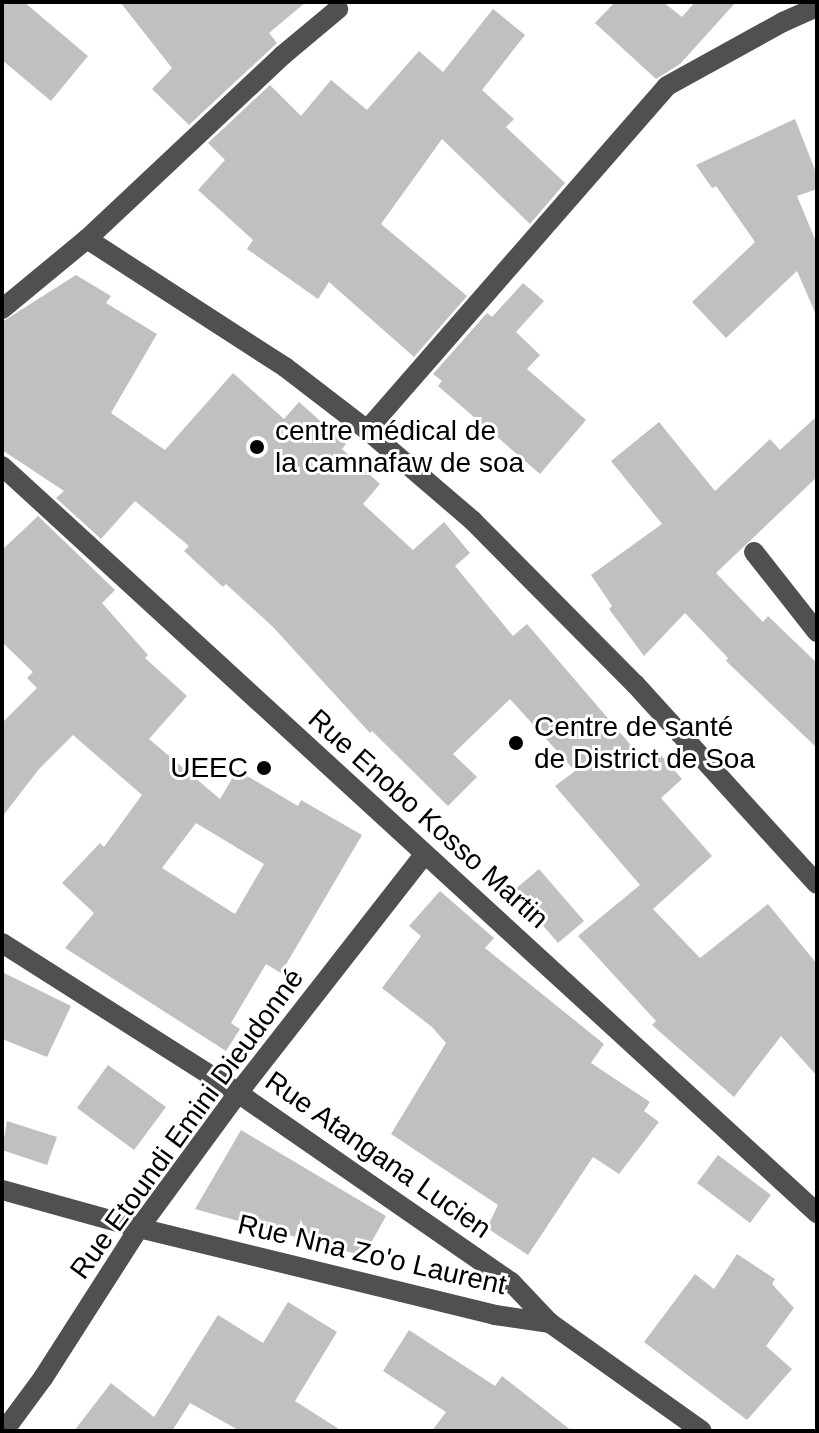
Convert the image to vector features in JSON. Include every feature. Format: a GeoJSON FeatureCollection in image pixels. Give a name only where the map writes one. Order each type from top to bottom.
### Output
{"type":"FeatureCollection","features":[{"type":"Feature","properties":{"kind":"street"},"geometry":{"type":"LineString","coordinates":[[367,430],[667,86],[783,22],[817,7]]}},
{"type":"Feature","properties":{"kind":"street"},"geometry":{"type":"LineString","coordinates":[[2,309],[87,239],[283,55],[338,9]]}},
{"type":"Feature","properties":{"kind":"street"},"geometry":{"type":"LineString","coordinates":[[87,239],[219,322],[367,430],[473,521],[614,663],[817,884]]}},
{"type":"Feature","properties":{"kind":"street","name":"Rue Enobo Kosso Martin"},"geometry":{"type":"LineString","coordinates":[[2,466],[817,1213]]}},
{"type":"Feature","properties":{"kind":"street"},"geometry":{"type":"LineString","coordinates":[[754,552],[817,632]]}},
{"type":"Feature","properties":{"kind":"street","name":"Rue Etoundi Emini Dieudonné"},"geometry":{"type":"LineString","coordinates":[[4,1431],[43,1378],[139,1228],[238,1093],[424,855]]}},
{"type":"Feature","properties":{"kind":"street","name":"Rue Atangana Lucien"},"geometry":{"type":"LineString","coordinates":[[2,943],[238,1093],[511,1282],[550,1323]]}},
{"type":"Feature","properties":{"kind":"street","name":"Rue Nna Zo'o Laurent"},"geometry":{"type":"LineString","coordinates":[[2,1190],[139,1228],[495,1315],[550,1323],[702,1431]]}},
{"type":"Feature","properties":{"kind":"building"},"geometry":{"type":"Polygon","coordinates":[[[2,2],[24,2],[88,56],[51,101],[2,60],[2,2]]]}},
{"type":"Feature","properties":{"kind":"building"},"geometry":{"type":"Polygon","coordinates":[[[120,2],[306,2],[269,33],[277,43],[189,125],[152,89],[172,68],[120,2]]]}},
{"type":"Feature","properties":{"kind":"building"},"geometry":{"type":"Polygon","coordinates":[[[615,2],[663,2],[682,17],[695,2],[736,2],[680,64],[656,79],[595,23],[615,2]]]}},
{"type":"Feature","properties":{"kind":"building"},"geometry":{"type":"Polygon","coordinates":[[[493,9],[525,35],[482,90],[514,119],[506,127],[565,183],[530,224],[442,139],[381,224],[467,296],[414,357],[329,282],[318,299],[247,249],[253,240],[198,190],[225,160],[208,143],[270,85],[301,116],[331,80],[367,110],[419,51],[443,72],[493,9]]]}},
{"type":"Feature","properties":{"kind":"building"},"geometry":{"type":"Polygon","coordinates":[[[795,119],[817,175],[817,189],[797,196],[817,244],[817,317],[797,271],[726,338],[692,302],[755,242],[716,186],[712,188],[696,165],[795,119]]]}},
{"type":"Feature","properties":{"kind":"building"},"geometry":{"type":"Polygon","coordinates":[[[76,275],[111,296],[106,303],[157,334],[111,413],[165,450],[233,373],[284,419],[299,402],[346,444],[342,449],[380,484],[363,504],[413,550],[444,522],[470,553],[455,566],[513,636],[527,624],[648,765],[660,754],[682,779],[661,798],[712,856],[653,909],[700,958],[768,904],[817,964],[817,1076],[781,1036],[734,1097],[652,1025],[656,1021],[578,936],[640,885],[555,786],[575,771],[510,699],[453,754],[477,777],[448,806],[372,731],[370,733],[273,627],[226,584],[223,587],[184,551],[189,546],[135,501],[101,539],[56,498],[64,491],[2,450],[2,322],[76,275]]]}},
{"type":"Feature","properties":{"kind":"building"},"geometry":{"type":"Polygon","coordinates":[[[523,283],[544,301],[516,332],[540,355],[527,369],[586,420],[540,474],[438,386],[442,381],[433,374],[487,313],[492,317],[523,283]]]}},
{"type":"Feature","properties":{"kind":"building"},"geometry":{"type":"Polygon","coordinates":[[[817,416],[817,477],[716,573],[763,622],[768,616],[817,663],[817,748],[726,661],[728,658],[685,613],[644,656],[609,609],[612,606],[591,575],[662,524],[611,461],[659,422],[715,491],[770,439],[780,450],[817,416]]]}},
{"type":"Feature","properties":{"kind":"building"},"geometry":{"type":"Polygon","coordinates":[[[38,516],[115,590],[102,603],[148,655],[145,658],[187,696],[149,739],[220,799],[237,770],[298,806],[301,800],[362,835],[281,973],[266,964],[231,1023],[240,1029],[226,1051],[65,948],[94,913],[62,883],[100,843],[104,847],[142,795],[73,735],[39,769],[2,817],[2,723],[37,688],[27,678],[33,672],[2,642],[2,550],[38,516]],[[196,823],[162,868],[235,914],[264,864],[196,823]]]}},
{"type":"Feature","properties":{"kind":"building"},"geometry":{"type":"Polygon","coordinates":[[[539,869],[584,921],[558,943],[513,891],[539,869]]]}},
{"type":"Feature","properties":{"kind":"building"},"geometry":{"type":"Polygon","coordinates":[[[440,891],[494,938],[485,948],[604,1044],[591,1063],[650,1102],[644,1111],[659,1122],[619,1174],[593,1157],[528,1255],[487,1228],[498,1205],[391,1134],[446,1043],[432,1027],[382,988],[421,936],[409,926],[440,891]]]}},
{"type":"Feature","properties":{"kind":"building"},"geometry":{"type":"Polygon","coordinates":[[[2,972],[71,1006],[47,1057],[2,1039],[2,972]]]}},
{"type":"Feature","properties":{"kind":"building"},"geometry":{"type":"Polygon","coordinates":[[[108,1065],[166,1107],[134,1150],[77,1108],[108,1065]]]}},
{"type":"Feature","properties":{"kind":"building"},"geometry":{"type":"Polygon","coordinates":[[[7,1121],[57,1137],[47,1165],[2,1150],[7,1121]]]}},
{"type":"Feature","properties":{"kind":"building"},"geometry":{"type":"Polygon","coordinates":[[[241,1130],[386,1216],[364,1256],[195,1209],[241,1130]]]}},
{"type":"Feature","properties":{"kind":"building"},"geometry":{"type":"Polygon","coordinates":[[[718,1155],[771,1195],[750,1223],[697,1183],[718,1155]]]}},
{"type":"Feature","properties":{"kind":"building"},"geometry":{"type":"Polygon","coordinates":[[[737,1254],[775,1279],[772,1284],[794,1308],[766,1346],[792,1369],[747,1420],[644,1342],[695,1274],[714,1289],[737,1254]]]}},
{"type":"Feature","properties":{"kind":"building"},"geometry":{"type":"Polygon","coordinates":[[[288,1302],[337,1332],[295,1401],[342,1431],[240,1431],[190,1403],[172,1431],[74,1431],[111,1383],[154,1417],[218,1315],[263,1343],[288,1302]]]}},
{"type":"Feature","properties":{"kind":"building"},"geometry":{"type":"Polygon","coordinates":[[[409,1330],[495,1386],[502,1376],[572,1431],[432,1431],[446,1412],[383,1371],[409,1330]]]}},
{"type":"Feature","properties":{"kind":"place","name":"centre médical de la camnafaw de soa"},"geometry":{"type":"Point","coordinates":[257,447]}},
{"type":"Feature","properties":{"kind":"place","name":"Centre de santé de District de Soa"},"geometry":{"type":"Point","coordinates":[516,743]}},
{"type":"Feature","properties":{"kind":"place","name":"UEEC"},"geometry":{"type":"Point","coordinates":[264,768]}}]}
